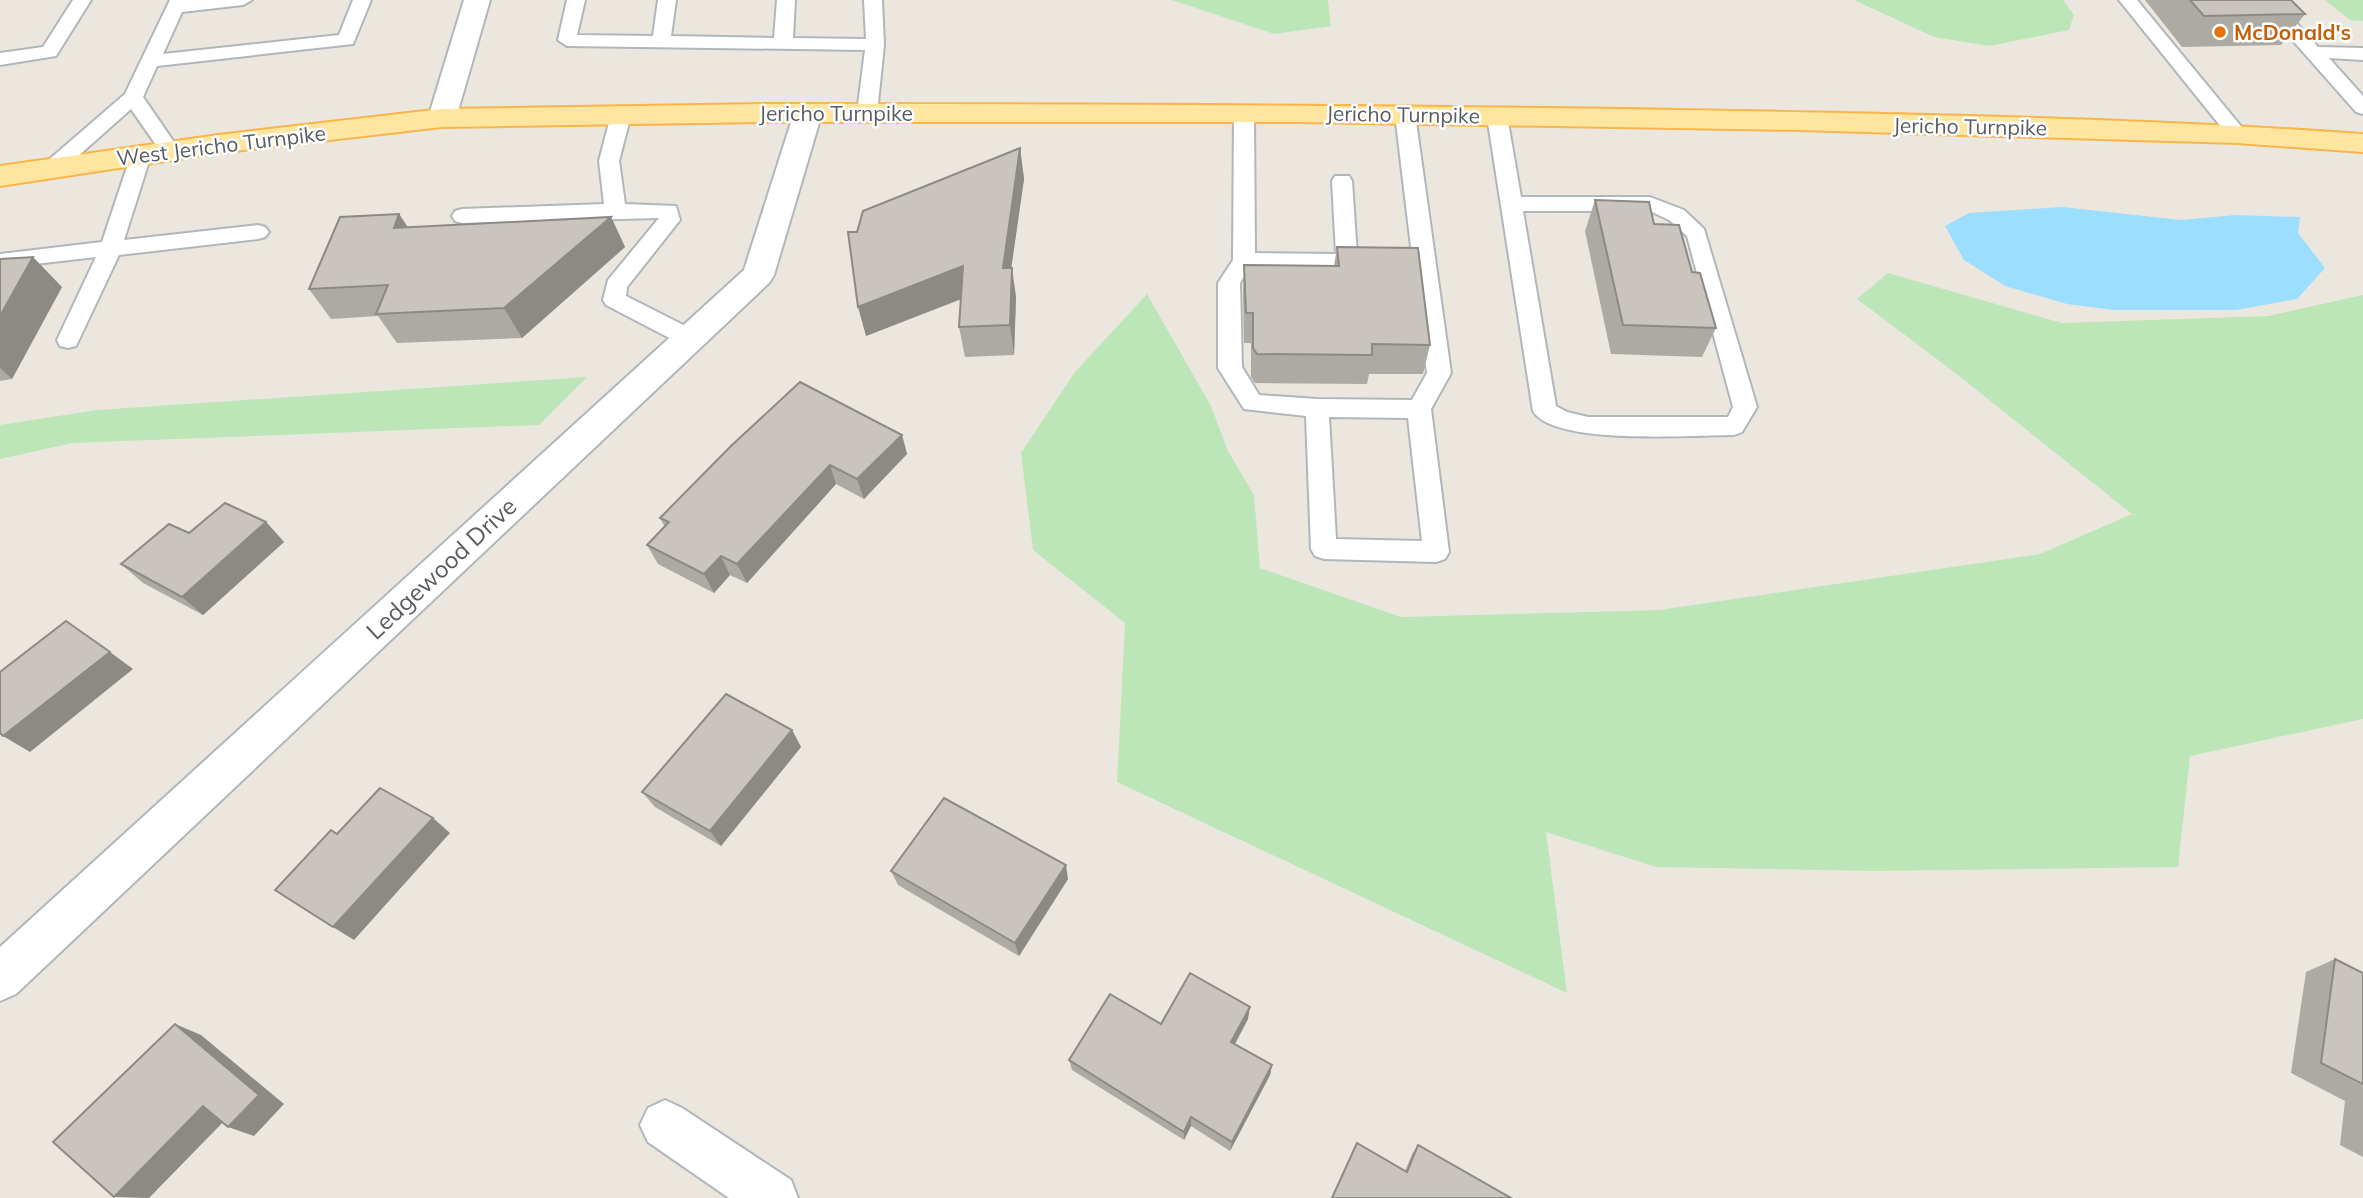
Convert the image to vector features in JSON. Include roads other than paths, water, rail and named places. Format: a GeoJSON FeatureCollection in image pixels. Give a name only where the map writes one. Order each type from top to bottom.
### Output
{"type":"FeatureCollection","features":[{"type":"Feature","properties":{"kind":"main road","name":"Jericho Turnpike"},"geometry":{"type":"LineString","coordinates":[[442,118],[807,113],[1405,114],[1799,121],[2237,134],[2363,143]]}},
{"type":"Feature","properties":{"kind":"main road","name":"West Jericho Turnpike"},"geometry":{"type":"LineString","coordinates":[[0,176],[170,151],[442,118]]}},
{"type":"Feature","properties":{"kind":"street"},"geometry":{"type":"LineString","coordinates":[[442,118],[477,0]]}},
{"type":"Feature","properties":{"kind":"street","name":"Ledgewood Drive"},"geometry":{"type":"LineString","coordinates":[[0,978],[758,275],[807,113]]}},
{"type":"Feature","properties":{"kind":"street"},"geometry":{"type":"LineString","coordinates":[[665,1125],[773,1198]]}},
{"type":"Feature","properties":{"kind":"lane"},"geometry":{"type":"LineString","coordinates":[[0,60],[49,52],[82,0]]}},
{"type":"Feature","properties":{"kind":"lane"},"geometry":{"type":"LineString","coordinates":[[51,169],[133,97],[178,4],[243,0]]}},
{"type":"Feature","properties":{"kind":"lane"},"geometry":{"type":"LineString","coordinates":[[151,61],[346,40],[362,0]]}},
{"type":"Feature","properties":{"kind":"lane"},"geometry":{"type":"LineString","coordinates":[[576,0],[567,40],[875,45]]}},
{"type":"Feature","properties":{"kind":"lane"},"geometry":{"type":"LineString","coordinates":[[661,41],[667,0]]}},
{"type":"Feature","properties":{"kind":"lane"},"geometry":{"type":"LineString","coordinates":[[783,43],[786,0]]}},
{"type":"Feature","properties":{"kind":"lane"},"geometry":{"type":"LineString","coordinates":[[867,113],[875,45],[873,0]]}},
{"type":"Feature","properties":{"kind":"lane"},"geometry":{"type":"LineString","coordinates":[[2128,0],[2237,134]]}},
{"type":"Feature","properties":{"kind":"lane"},"geometry":{"type":"LineString","coordinates":[[2266,0],[2363,108]]}},
{"type":"Feature","properties":{"kind":"lane"},"geometry":{"type":"LineString","coordinates":[[2313,52],[2363,54]]}},
{"type":"Feature","properties":{"kind":"lane"},"geometry":{"type":"LineString","coordinates":[[133,97],[170,151]]}},
{"type":"Feature","properties":{"kind":"lane"},"geometry":{"type":"LineString","coordinates":[[1244,113],[1244,260],[1229,283],[1230,368],[1252,403],[1317,408],[1419,410]]}},
{"type":"Feature","properties":{"kind":"lane"},"geometry":{"type":"LineString","coordinates":[[1317,408],[1324,549],[1436,552],[1419,410],[1439,373],[1405,114]]}},
{"type":"Feature","properties":{"kind":"lane"},"geometry":{"type":"LineString","coordinates":[[612,211],[615,203],[610,161],[621,115]]}},
{"type":"Feature","properties":{"kind":"lane"},"geometry":{"type":"LineString","coordinates":[[1497,116],[1511,204],[1545,411],[1560,420],[1588,426],[1734,426],[1745,407],[1697,234],[1689,225],[1671,211],[1650,204],[1511,204]]}},
{"type":"Feature","properties":{"kind":"lane"},"geometry":{"type":"LineString","coordinates":[[68,340],[111,248],[141,155]]}},
{"type":"Feature","properties":{"kind":"lane"},"geometry":{"type":"LineString","coordinates":[[1342,181],[1347,262]]}},
{"type":"Feature","properties":{"kind":"lane"},"geometry":{"type":"LineString","coordinates":[[462,216],[669,211],[670,220],[616,285],[614,300],[689,338]]}},
{"type":"Feature","properties":{"kind":"lane"},"geometry":{"type":"LineString","coordinates":[[0,261],[258,232]]}},
{"type":"Feature","properties":{"kind":"lane"},"geometry":{"type":"LineString","coordinates":[[1244,260],[1424,263]]}},
{"type":"Feature","properties":{"kind":"water"},"geometry":{"type":"Polygon","coordinates":[[[2062,207],[2181,220],[2236,215],[2300,217],[2298,233],[2325,268],[2297,299],[2236,310],[2114,310],[2067,304],[2005,286],[1964,260],[1945,226],[1969,213],[2062,207]]]}},
{"type":"Feature","properties":{"kind":"place","name":"McDonald's"},"geometry":{"type":"Point","coordinates":[2220,32]}}]}
